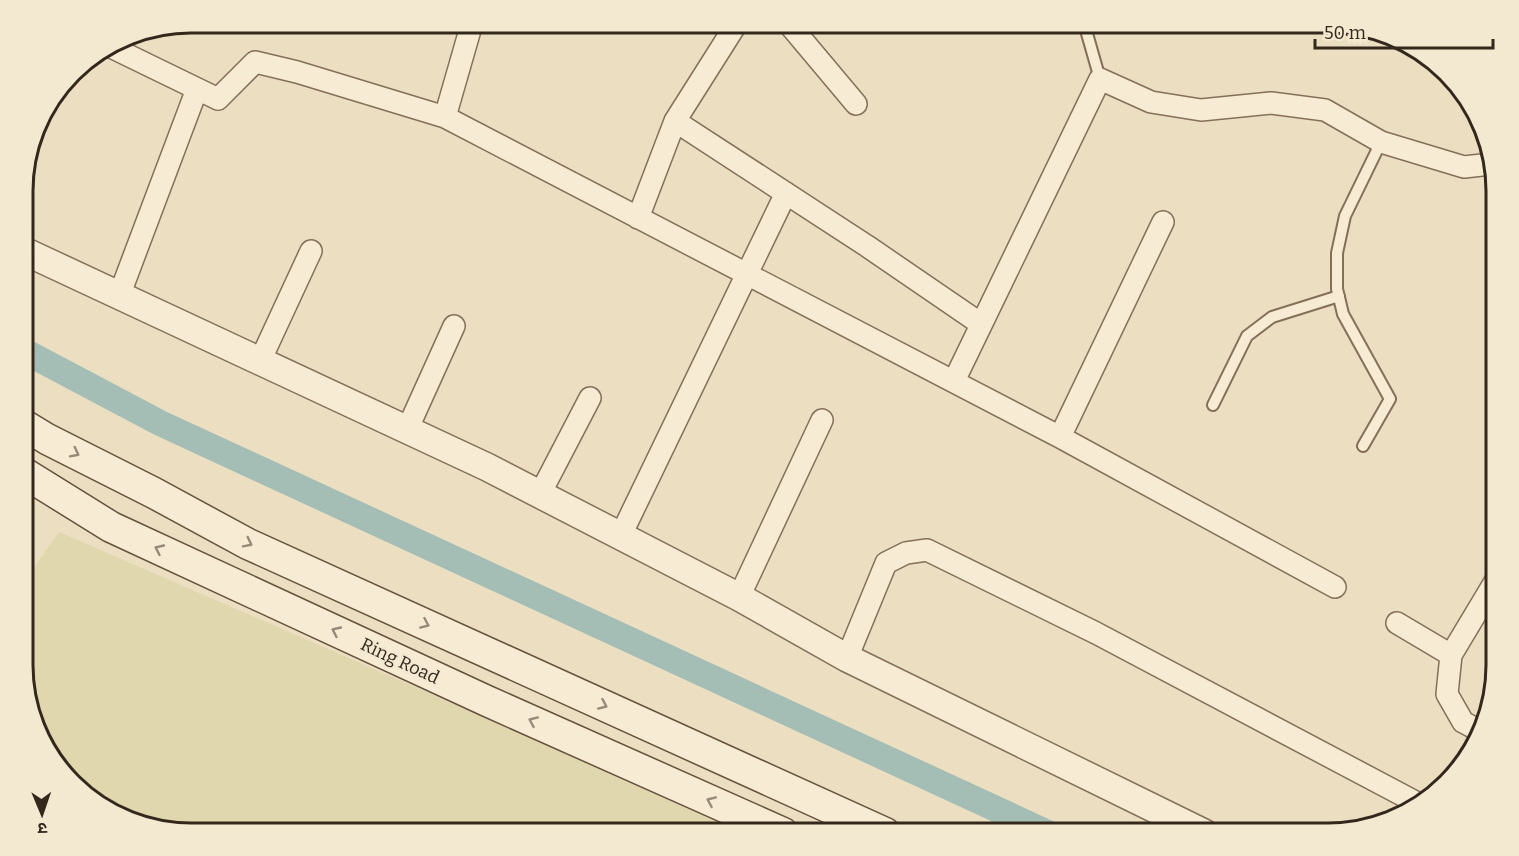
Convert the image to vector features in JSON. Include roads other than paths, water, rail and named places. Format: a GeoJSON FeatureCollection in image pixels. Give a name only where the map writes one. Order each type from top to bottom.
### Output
{"type":"FeatureCollection","features":[{"type":"Feature","properties":{"kind":"main road"},"geometry":{"type":"LineString","coordinates":[[33,430],[248,544],[863,823]]}},
{"type":"Feature","properties":{"kind":"main road","name":"Ring Road"},"geometry":{"type":"LineString","coordinates":[[33,479],[111,527],[498,706],[761,823]]}},
{"type":"Feature","properties":{"kind":"street"},"geometry":{"type":"LineString","coordinates":[[445,117],[469,33]]}},
{"type":"Feature","properties":{"kind":"street"},"geometry":{"type":"LineString","coordinates":[[638,218],[675,121],[730,33]]}},
{"type":"Feature","properties":{"kind":"street"},"geometry":{"type":"LineString","coordinates":[[801,33],[856,104]]}},
{"type":"Feature","properties":{"kind":"street"},"geometry":{"type":"LineString","coordinates":[[119,51],[218,99],[255,62],[297,72],[445,117],[954,381],[1335,587]]}},
{"type":"Feature","properties":{"kind":"street"},"geometry":{"type":"LineString","coordinates":[[954,381],[1100,79],[1151,102],[1202,110],[1271,103],[1325,110],[1381,141],[1464,167],[1484,165]]}},
{"type":"Feature","properties":{"kind":"street"},"geometry":{"type":"LineString","coordinates":[[119,296],[198,89]]}},
{"type":"Feature","properties":{"kind":"street"},"geometry":{"type":"LineString","coordinates":[[675,121],[867,246],[981,324]]}},
{"type":"Feature","properties":{"kind":"street"},"geometry":{"type":"LineString","coordinates":[[621,535],[786,194]]}},
{"type":"Feature","properties":{"kind":"street"},"geometry":{"type":"LineString","coordinates":[[1060,437],[1163,222]]}},
{"type":"Feature","properties":{"kind":"street"},"geometry":{"type":"LineString","coordinates":[[260,361],[311,251]]}},
{"type":"Feature","properties":{"kind":"street"},"geometry":{"type":"LineString","coordinates":[[33,255],[540,494],[739,597],[848,658],[1184,823]]}},
{"type":"Feature","properties":{"kind":"street"},"geometry":{"type":"LineString","coordinates":[[407,430],[454,326]]}},
{"type":"Feature","properties":{"kind":"street"},"geometry":{"type":"LineString","coordinates":[[540,494],[590,398]]}},
{"type":"Feature","properties":{"kind":"street"},"geometry":{"type":"LineString","coordinates":[[739,597],[822,420]]}},
{"type":"Feature","properties":{"kind":"street"},"geometry":{"type":"LineString","coordinates":[[848,658],[886,563],[906,553],[927,550],[1095,633],[1410,799]]}},
{"type":"Feature","properties":{"kind":"street"},"geometry":{"type":"LineString","coordinates":[[1473,727],[1463,722],[1447,694],[1451,655],[1486,597]]}},
{"type":"Feature","properties":{"kind":"street"},"geometry":{"type":"LineString","coordinates":[[1397,623],[1451,655]]}},
{"type":"Feature","properties":{"kind":"lane"},"geometry":{"type":"LineString","coordinates":[[1087,33],[1100,79]]}},
{"type":"Feature","properties":{"kind":"lane"},"geometry":{"type":"LineString","coordinates":[[1363,446],[1390,399],[1343,314],[1339,296],[1337,253],[1345,216],[1381,141]]}},
{"type":"Feature","properties":{"kind":"lane"},"geometry":{"type":"LineString","coordinates":[[1213,405],[1247,336],[1272,316],[1339,296]]}},
{"type":"Feature","properties":{"kind":"waterway"},"geometry":{"type":"LineString","coordinates":[[33,356],[160,423],[1026,823]]}}]}
